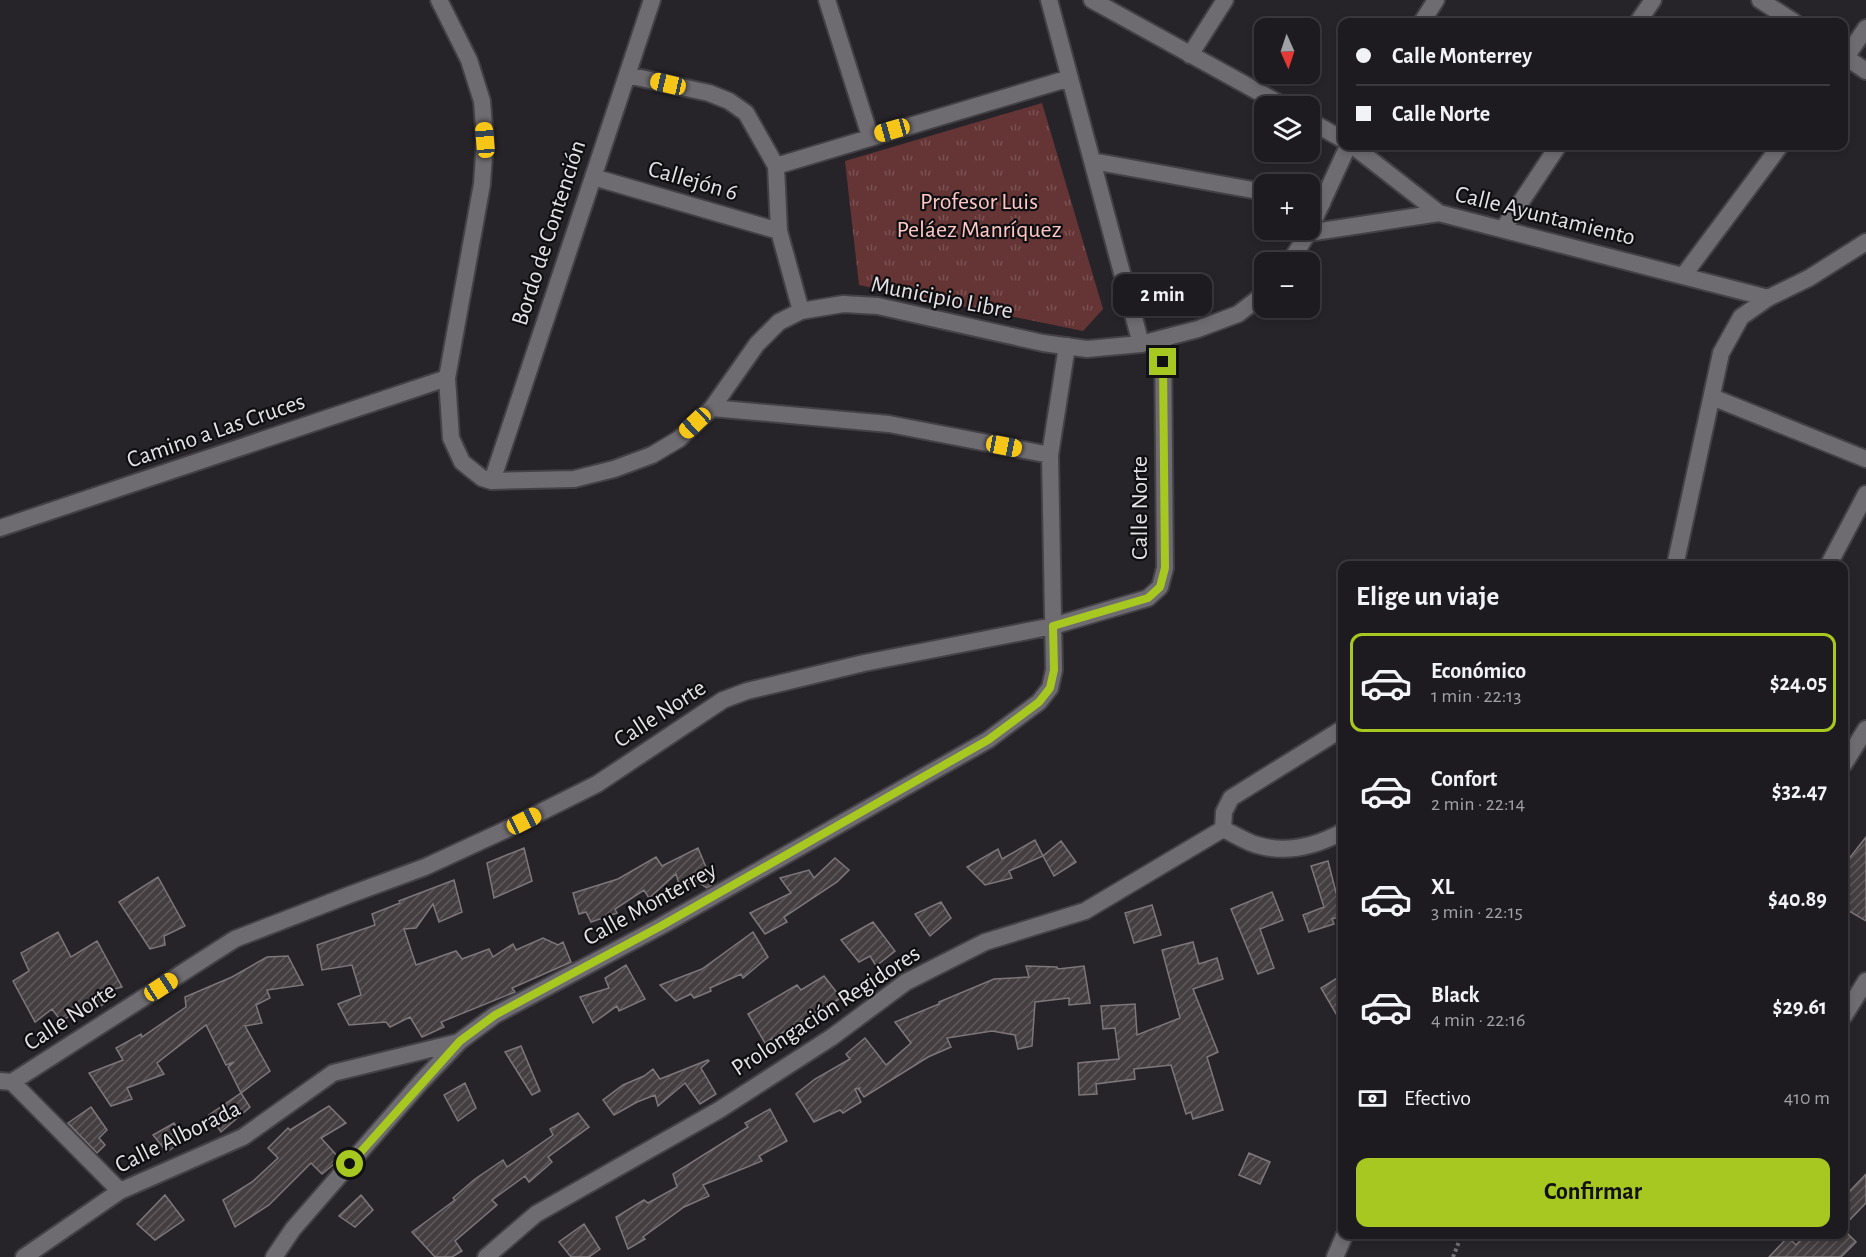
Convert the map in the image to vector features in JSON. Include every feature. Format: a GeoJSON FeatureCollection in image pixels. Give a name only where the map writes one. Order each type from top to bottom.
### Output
{"type":"FeatureCollection","features":[{"type":"Feature","properties":{"kind":"street"},"geometry":{"type":"LineString","coordinates":[[439,0],[469,60],[482,101],[485,140],[482,184],[447,378],[451,438],[462,462],[482,478],[492,481]]}},
{"type":"Feature","properties":{"kind":"street","name":"Bordo de Contención"},"geometry":{"type":"LineString","coordinates":[[492,481],[652,0]]}},
{"type":"Feature","properties":{"kind":"street"},"geometry":{"type":"LineString","coordinates":[[827,0],[870,136]]}},
{"type":"Feature","properties":{"kind":"street"},"geometry":{"type":"LineString","coordinates":[[1048,0],[1141,345]]}},
{"type":"Feature","properties":{"kind":"street"},"geometry":{"type":"LineString","coordinates":[[1092,0],[1266,96]]}},
{"type":"Feature","properties":{"kind":"street"},"geometry":{"type":"LineString","coordinates":[[1190,54],[1225,0]]}},
{"type":"Feature","properties":{"kind":"street"},"geometry":{"type":"LineString","coordinates":[[1425,18],[1436,0]]}},
{"type":"Feature","properties":{"kind":"street"},"geometry":{"type":"LineString","coordinates":[[1641,18],[1653,0]]}},
{"type":"Feature","properties":{"kind":"street"},"geometry":{"type":"LineString","coordinates":[[1760,0],[1788,18]]}},
{"type":"Feature","properties":{"kind":"street"},"geometry":{"type":"LineString","coordinates":[[1848,53],[1866,28]]}},
{"type":"Feature","properties":{"kind":"street"},"geometry":{"type":"LineString","coordinates":[[1848,60],[1866,71]]}},
{"type":"Feature","properties":{"kind":"street"},"geometry":{"type":"LineString","coordinates":[[627,75],[709,93],[729,101],[746,113],[776,166],[779,231],[801,311]]}},
{"type":"Feature","properties":{"kind":"street"},"geometry":{"type":"LineString","coordinates":[[776,166],[1070,78]]}},
{"type":"Feature","properties":{"kind":"street"},"geometry":{"type":"LineString","coordinates":[[1320,127],[1338,137]]}},
{"type":"Feature","properties":{"kind":"street"},"geometry":{"type":"LineString","coordinates":[[1320,196],[1348,150]]}},
{"type":"Feature","properties":{"kind":"street"},"geometry":{"type":"LineString","coordinates":[[1356,150],[1438,213]]}},
{"type":"Feature","properties":{"kind":"street"},"geometry":{"type":"LineString","coordinates":[[1503,229],[1554,150]]}},
{"type":"Feature","properties":{"kind":"street"},"geometry":{"type":"LineString","coordinates":[[1683,276],[1777,150]]}},
{"type":"Feature","properties":{"kind":"street"},"geometry":{"type":"LineString","coordinates":[[1092,161],[1254,190]]}},
{"type":"Feature","properties":{"kind":"street","name":"Callejón 6"},"geometry":{"type":"LineString","coordinates":[[593,177],[779,231]]}},
{"type":"Feature","properties":{"kind":"street","name":"Calle Ayuntamiento"},"geometry":{"type":"LineString","coordinates":[[1320,231],[1438,213],[1768,298]]}},
{"type":"Feature","properties":{"kind":"street"},"geometry":{"type":"LineString","coordinates":[[1676,561],[1721,353],[1741,317],[1768,298],[1809,278],[1866,242]]}},
{"type":"Feature","properties":{"kind":"street","name":"Municipio Libre"},"geometry":{"type":"LineString","coordinates":[[492,481],[574,479],[614,469],[652,455],[679,439],[712,408],[757,344],[779,322],[801,311],[843,304],[878,306],[1043,343],[1087,349],[1141,345],[1198,329],[1238,314],[1254,302]]}},
{"type":"Feature","properties":{"kind":"street","name":"Calle Norte"},"geometry":{"type":"LineString","coordinates":[[6,1082],[235,939],[425,867],[505,830],[597,784],[723,700],[747,691],[864,663],[1053,626],[1148,598],[1160,587],[1165,568],[1162,339]]}},
{"type":"Feature","properties":{"kind":"street","name":"Calle Monterrey"},"geometry":{"type":"LineString","coordinates":[[274,1257],[293,1229],[422,1082],[460,1041],[495,1015],[661,926],[988,740],[1039,702],[1050,688],[1054,670],[1050,454],[1067,346]]}},
{"type":"Feature","properties":{"kind":"street","name":"Camino a Las Cruces"},"geometry":{"type":"LineString","coordinates":[[0,528],[447,378]]}},
{"type":"Feature","properties":{"kind":"street"},"geometry":{"type":"LineString","coordinates":[[1712,397],[1866,459]]}},
{"type":"Feature","properties":{"kind":"street"},"geometry":{"type":"LineString","coordinates":[[712,408],[889,424],[1050,454]]}},
{"type":"Feature","properties":{"kind":"street"},"geometry":{"type":"LineString","coordinates":[[1831,561],[1866,494]]}},
{"type":"Feature","properties":{"kind":"street"},"geometry":{"type":"LineString","coordinates":[[1848,758],[1866,729]]}},
{"type":"Feature","properties":{"kind":"street"},"geometry":{"type":"LineString","coordinates":[[1338,731],[1231,798],[1224,812],[1223,829],[1257,845],[1286,849],[1319,844],[1338,834]]}},
{"type":"Feature","properties":{"kind":"street","name":"Prolongación Regidores"},"geometry":{"type":"LineString","coordinates":[[486,1257],[536,1214],[719,1110],[832,1037],[906,982],[985,942],[1085,911],[1223,829]]}},
{"type":"Feature","properties":{"kind":"street"},"geometry":{"type":"LineString","coordinates":[[1848,1010],[1866,981]]}},
{"type":"Feature","properties":{"kind":"street","name":"Calle Alborada"},"geometry":{"type":"LineString","coordinates":[[24,1257],[120,1191],[243,1137],[333,1073],[460,1041]]}},
{"type":"Feature","properties":{"kind":"street"},"geometry":{"type":"LineString","coordinates":[[6,1082],[120,1191]]}},
{"type":"Feature","properties":{"kind":"street"},"geometry":{"type":"LineString","coordinates":[[1335,1257],[1343,1239]]}},
{"type":"Feature","properties":{"kind":"path"},"geometry":{"type":"LineString","coordinates":[[1453,1257],[1460,1239]]}},
{"type":"Feature","properties":{"kind":"green space","name":"Profesor Luis Peláez Manríquez"},"geometry":{"type":"Polygon","coordinates":[[[1042,103],[1103,309],[1083,331],[859,285],[845,161],[1042,103]]]}},
{"type":"Feature","properties":{"kind":"building"},"geometry":{"type":"Polygon","coordinates":[[[1866,837],[1866,921],[1848,910],[1848,860],[1866,837]]]}},
{"type":"Feature","properties":{"kind":"building"},"geometry":{"type":"Polygon","coordinates":[[[1035,840],[1043,856],[1009,871],[1012,878],[985,885],[967,867],[998,849],[1002,859],[1035,840]]]}},
{"type":"Feature","properties":{"kind":"building"},"geometry":{"type":"Polygon","coordinates":[[[1061,841],[1076,862],[1054,876],[1043,856],[1061,841]]]}},
{"type":"Feature","properties":{"kind":"building"},"geometry":{"type":"Polygon","coordinates":[[[524,848],[532,881],[494,898],[487,863],[524,848]]]}},
{"type":"Feature","properties":{"kind":"building"},"geometry":{"type":"Polygon","coordinates":[[[698,848],[713,884],[707,888],[695,880],[680,888],[676,874],[649,898],[644,890],[615,909],[617,913],[591,922],[586,912],[579,914],[573,893],[618,879],[656,857],[662,866],[698,848]]]}},
{"type":"Feature","properties":{"kind":"building"},"geometry":{"type":"Polygon","coordinates":[[[835,858],[849,870],[837,882],[784,917],[787,922],[765,934],[750,913],[791,893],[780,878],[809,870],[814,878],[835,858]]]}},
{"type":"Feature","properties":{"kind":"building"},"geometry":{"type":"Polygon","coordinates":[[[1328,861],[1338,900],[1338,917],[1332,919],[1334,924],[1309,932],[1303,915],[1324,907],[1311,866],[1328,861]]]}},
{"type":"Feature","properties":{"kind":"building"},"geometry":{"type":"Polygon","coordinates":[[[158,877],[185,926],[164,936],[165,945],[150,949],[119,902],[158,877]]]}},
{"type":"Feature","properties":{"kind":"building"},"geometry":{"type":"Polygon","coordinates":[[[454,880],[462,912],[439,922],[433,904],[416,928],[404,929],[416,965],[456,951],[462,959],[489,949],[493,957],[513,944],[516,950],[543,938],[558,945],[563,942],[571,962],[512,988],[515,992],[441,1022],[444,1027],[422,1037],[410,1017],[390,1027],[386,1022],[349,1025],[338,1004],[361,995],[352,965],[322,970],[317,945],[375,925],[372,914],[454,880]]]}},
{"type":"Feature","properties":{"kind":"building"},"geometry":{"type":"Polygon","coordinates":[[[1272,892],[1283,920],[1260,929],[1274,968],[1258,974],[1231,909],[1272,892]]]}},
{"type":"Feature","properties":{"kind":"building"},"geometry":{"type":"Polygon","coordinates":[[[941,902],[951,918],[930,936],[915,914],[941,902]]]}},
{"type":"Feature","properties":{"kind":"building"},"geometry":{"type":"Polygon","coordinates":[[[1152,905],[1161,935],[1134,943],[1125,913],[1152,905]]]}},
{"type":"Feature","properties":{"kind":"building"},"geometry":{"type":"Polygon","coordinates":[[[873,922],[895,951],[876,966],[870,956],[859,962],[841,940],[873,922]]]}},
{"type":"Feature","properties":{"kind":"building"},"geometry":{"type":"Polygon","coordinates":[[[58,932],[71,957],[97,941],[122,987],[100,993],[104,1004],[87,1014],[84,1008],[61,1021],[52,1009],[35,1022],[13,981],[29,971],[21,953],[58,932]]]}},
{"type":"Feature","properties":{"kind":"building"},"geometry":{"type":"Polygon","coordinates":[[[753,932],[768,957],[743,978],[741,974],[710,988],[711,991],[694,998],[691,994],[676,1001],[660,985],[702,969],[753,932]]]}},
{"type":"Feature","properties":{"kind":"building"},"geometry":{"type":"Polygon","coordinates":[[[1193,942],[1199,964],[1217,958],[1223,979],[1193,989],[1218,1052],[1207,1057],[1223,1110],[1193,1119],[1191,1112],[1186,1114],[1171,1065],[1134,1069],[1135,1079],[1096,1084],[1097,1094],[1079,1095],[1078,1063],[1119,1059],[1115,1028],[1103,1029],[1101,1006],[1135,1004],[1137,1035],[1180,1018],[1162,950],[1193,942]]]}},
{"type":"Feature","properties":{"kind":"building"},"geometry":{"type":"Polygon","coordinates":[[[288,956],[303,985],[267,990],[270,998],[256,1005],[262,1023],[245,1026],[270,1071],[241,1093],[228,1067],[234,1062],[226,1065],[206,1025],[157,1063],[164,1074],[127,1088],[132,1099],[111,1106],[89,1073],[123,1060],[116,1048],[141,1034],[142,1037],[186,1007],[185,997],[232,977],[267,957],[288,956]]]}},
{"type":"Feature","properties":{"kind":"building"},"geometry":{"type":"Polygon","coordinates":[[[626,965],[645,999],[619,1011],[617,1006],[593,1023],[580,997],[609,988],[605,978],[626,965]]]}},
{"type":"Feature","properties":{"kind":"building"},"geometry":{"type":"Polygon","coordinates":[[[1026,966],[1057,967],[1058,969],[1084,966],[1090,1003],[1069,1005],[1069,998],[1035,1002],[1032,1046],[1018,1049],[1015,1035],[992,1031],[947,1038],[951,1047],[928,1057],[864,1097],[860,1088],[855,1089],[861,1102],[843,1113],[840,1110],[814,1122],[796,1094],[815,1079],[850,1059],[846,1054],[865,1038],[886,1065],[911,1043],[895,1022],[994,979],[1029,977],[1026,966]]]}},
{"type":"Feature","properties":{"kind":"building"},"geometry":{"type":"Polygon","coordinates":[[[824,976],[841,998],[765,1043],[748,1014],[797,985],[801,990],[824,976]]]}},
{"type":"Feature","properties":{"kind":"building"},"geometry":{"type":"Polygon","coordinates":[[[1338,977],[1338,1017],[1321,988],[1338,977]]]}},
{"type":"Feature","properties":{"kind":"building"},"geometry":{"type":"Polygon","coordinates":[[[521,1046],[540,1091],[532,1095],[505,1052],[521,1046]]]}},
{"type":"Feature","properties":{"kind":"building"},"geometry":{"type":"Polygon","coordinates":[[[708,1060],[701,1068],[716,1094],[700,1104],[685,1083],[658,1106],[655,1095],[614,1115],[603,1100],[623,1085],[644,1076],[653,1069],[660,1079],[708,1060]]]}},
{"type":"Feature","properties":{"kind":"building"},"geometry":{"type":"Polygon","coordinates":[[[465,1083],[476,1108],[458,1121],[444,1095],[465,1083]]]}},
{"type":"Feature","properties":{"kind":"building"},"geometry":{"type":"Polygon","coordinates":[[[241,1093],[250,1107],[221,1132],[209,1115],[241,1093]]]}},
{"type":"Feature","properties":{"kind":"building"},"geometry":{"type":"Polygon","coordinates":[[[329,1106],[346,1123],[321,1138],[340,1159],[322,1174],[311,1163],[269,1205],[235,1227],[223,1200],[252,1182],[278,1158],[268,1148],[288,1128],[290,1130],[329,1106]]]}},
{"type":"Feature","properties":{"kind":"building"},"geometry":{"type":"Polygon","coordinates":[[[91,1107],[107,1130],[99,1138],[105,1145],[97,1153],[68,1123],[91,1107]]]}},
{"type":"Feature","properties":{"kind":"building"},"geometry":{"type":"Polygon","coordinates":[[[770,1109],[787,1141],[759,1156],[762,1161],[703,1185],[709,1196],[684,1207],[643,1237],[645,1239],[628,1249],[616,1217],[644,1200],[648,1203],[677,1187],[673,1174],[748,1127],[745,1123],[770,1109]]]}},
{"type":"Feature","properties":{"kind":"building"},"geometry":{"type":"Polygon","coordinates":[[[578,1113],[589,1127],[548,1157],[552,1162],[529,1182],[525,1176],[492,1200],[497,1205],[455,1241],[462,1251],[452,1257],[435,1257],[412,1232],[455,1200],[453,1198],[475,1179],[503,1160],[507,1167],[553,1135],[550,1129],[578,1113]]]}},
{"type":"Feature","properties":{"kind":"building"},"geometry":{"type":"Polygon","coordinates":[[[174,1123],[184,1140],[167,1152],[153,1135],[174,1123]]]}},
{"type":"Feature","properties":{"kind":"building"},"geometry":{"type":"Polygon","coordinates":[[[1249,1153],[1270,1162],[1260,1184],[1239,1175],[1249,1153]]]}},
{"type":"Feature","properties":{"kind":"building"},"geometry":{"type":"Polygon","coordinates":[[[1866,1174],[1866,1203],[1848,1222],[1848,1193],[1866,1174]]]}},
{"type":"Feature","properties":{"kind":"building"},"geometry":{"type":"Polygon","coordinates":[[[165,1195],[184,1220],[155,1240],[137,1224],[165,1195]]]}},
{"type":"Feature","properties":{"kind":"building"},"geometry":{"type":"Polygon","coordinates":[[[361,1195],[373,1210],[355,1227],[339,1216],[361,1195]]]}},
{"type":"Feature","properties":{"kind":"building"},"geometry":{"type":"Polygon","coordinates":[[[584,1224],[600,1249],[589,1257],[571,1257],[559,1242],[584,1224]]]}},
{"type":"Feature","properties":{"kind":"building"},"geometry":{"type":"Polygon","coordinates":[[[1848,1234],[1856,1242],[1841,1257],[1769,1257],[1786,1239],[1790,1239],[1796,1245],[1801,1239],[1848,1239],[1848,1234]]]}},
{"type":"Feature","properties":{"kind":"route"},"geometry":{"type":"LineString","coordinates":[[350,1164],[460,1041],[495,1015],[661,926],[988,740],[1039,702],[1050,688],[1054,670],[1053,626],[1148,598],[1160,587],[1165,568],[1163,362]]}}]}
